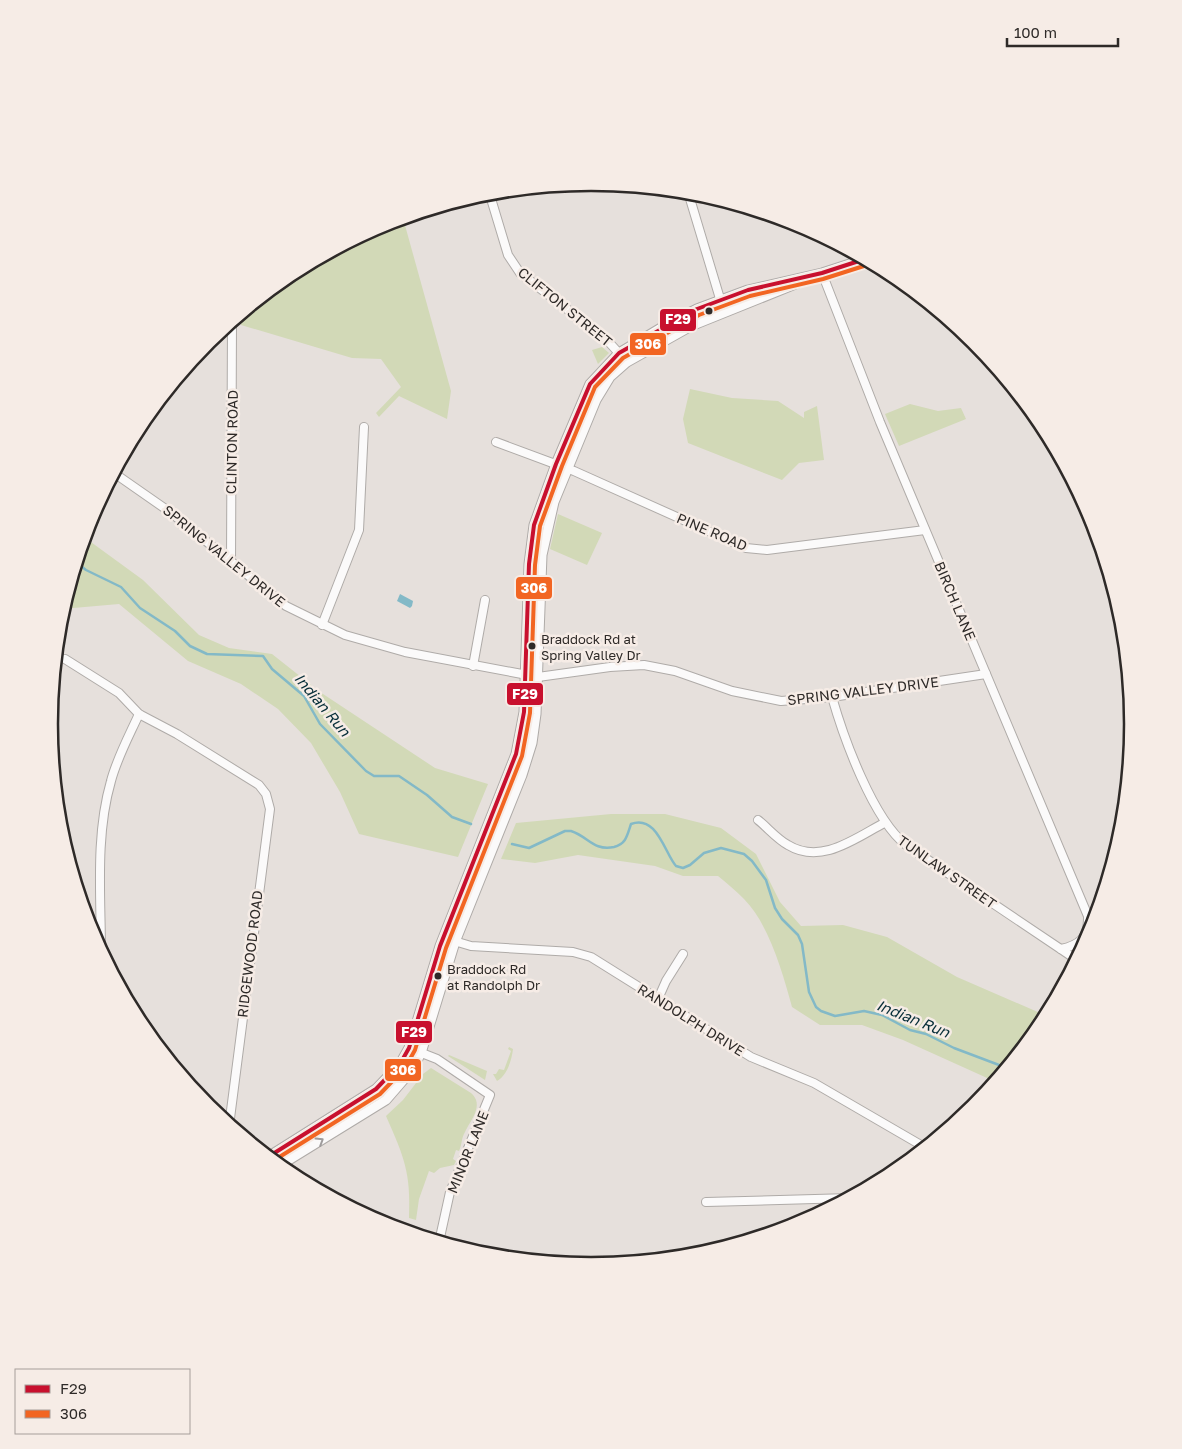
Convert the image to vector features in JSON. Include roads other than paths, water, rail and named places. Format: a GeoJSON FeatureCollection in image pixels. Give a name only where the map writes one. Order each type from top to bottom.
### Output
{"type":"FeatureCollection","features":[{"type":"Feature","properties":{"kind":"main road"},"geometry":{"type":"LineString","coordinates":[[274,1153],[376,1089],[400,1064],[409,1048],[444,938],[516,754],[524,712],[531,544],[539,506],[590,384],[619,353],[671,322],[720,299],[764,286],[822,273],[857,262]]}},
{"type":"Feature","properties":{"kind":"main road"},"geometry":{"type":"LineString","coordinates":[[286,1162],[386,1100],[401,1085],[421,1053],[456,942],[528,759],[535,726],[543,548],[548,520],[602,387],[627,362],[691,326],[783,291],[822,273]]}},
{"type":"Feature","properties":{"kind":"street","name":"CLIFTON STREET"},"geometry":{"type":"LineString","coordinates":[[492,200],[508,255],[520,273],[606,340],[627,362]]}},
{"type":"Feature","properties":{"kind":"street"},"geometry":{"type":"LineString","coordinates":[[690,200],[724,312]]}},
{"type":"Feature","properties":{"kind":"street","name":"BIRCH LANE"},"geometry":{"type":"LineString","coordinates":[[822,273],[859,370],[925,530],[1088,917]]}},
{"type":"Feature","properties":{"kind":"street","name":"CLINTON ROAD"},"geometry":{"type":"LineString","coordinates":[[231,564],[232,330]]}},
{"type":"Feature","properties":{"kind":"street"},"geometry":{"type":"LineString","coordinates":[[322,625],[359,530],[364,427]]}},
{"type":"Feature","properties":{"kind":"street","name":"PINE ROAD"},"geometry":{"type":"LineString","coordinates":[[496,442],[568,469],[746,548],[766,550],[925,530]]}},
{"type":"Feature","properties":{"kind":"street","name":"SPRING VALLEY DRIVE"},"geometry":{"type":"LineString","coordinates":[[119,477],[170,512],[231,564],[286,606],[322,625],[368,643],[473,666],[538,677],[610,667],[644,665],[675,671],[765,699],[793,701],[832,698],[986,674]]}},
{"type":"Feature","properties":{"kind":"street"},"geometry":{"type":"LineString","coordinates":[[473,666],[485,600]]}},
{"type":"Feature","properties":{"kind":"street"},"geometry":{"type":"LineString","coordinates":[[65,658],[119,693],[139,714],[114,770],[107,797],[102,843],[101,936]]}},
{"type":"Feature","properties":{"kind":"street","name":"TUNLAW STREET"},"geometry":{"type":"LineString","coordinates":[[832,698],[869,793],[884,823],[906,845],[1071,956]]}},
{"type":"Feature","properties":{"kind":"street","name":"RIDGEWOOD ROAD"},"geometry":{"type":"LineString","coordinates":[[139,714],[177,734],[259,785],[266,794],[270,809],[230,1117]]}},
{"type":"Feature","properties":{"kind":"street"},"geometry":{"type":"LineString","coordinates":[[758,820],[789,846],[812,853],[834,849],[884,823]]}},
{"type":"Feature","properties":{"kind":"street","name":"RANDOLPH DRIVE"},"geometry":{"type":"LineString","coordinates":[[444,938],[487,948],[561,951],[584,954],[751,1057],[814,1083],[920,1145]]}},
{"type":"Feature","properties":{"kind":"street"},"geometry":{"type":"LineString","coordinates":[[1061,949],[1077,944]]}},
{"type":"Feature","properties":{"kind":"street"},"geometry":{"type":"LineString","coordinates":[[658,999],[666,980],[683,954]]}},
{"type":"Feature","properties":{"kind":"street","name":"MINOR LANE"},"geometry":{"type":"LineString","coordinates":[[409,1048],[437,1059],[490,1095],[450,1192],[441,1236]]}},
{"type":"Feature","properties":{"kind":"street"},"geometry":{"type":"LineString","coordinates":[[706,1202],[836,1198]]}},
{"type":"Feature","properties":{"kind":"water"},"geometry":{"type":"Polygon","coordinates":[[[400,594],[413,601],[410,608],[397,601],[400,594]]]}},
{"type":"Feature","properties":{"kind":"waterway","name":"Indian Run"},"geometry":{"type":"LineString","coordinates":[[82,567],[121,587],[140,608],[175,631],[190,646],[207,654],[263,656],[272,669],[304,696],[320,724],[366,771],[374,776],[399,776],[427,795],[452,817],[471,824]]}},
{"type":"Feature","properties":{"kind":"waterway","name":"Indian Run"},"geometry":{"type":"LineString","coordinates":[[512,844],[529,848],[565,831],[571,831],[601,847],[614,847],[624,842],[631,824],[640,822],[654,830],[676,866],[683,868],[690,865],[704,853],[721,848],[744,854],[752,861],[766,880],[775,908],[782,919],[798,935],[802,944],[809,992],[816,1007],[835,1016],[864,1011],[882,1015],[910,1030],[926,1034],[954,1048],[1001,1066]]}},
{"type":"Feature","properties":{"kind":"place","name":"Braddock Rd at Spring Valley Dr"},"geometry":{"type":"Point","coordinates":[532,646]}},
{"type":"Feature","properties":{"kind":"place","name":"Braddock Rd at Randolph Dr"},"geometry":{"type":"Point","coordinates":[438,976]}}]}
